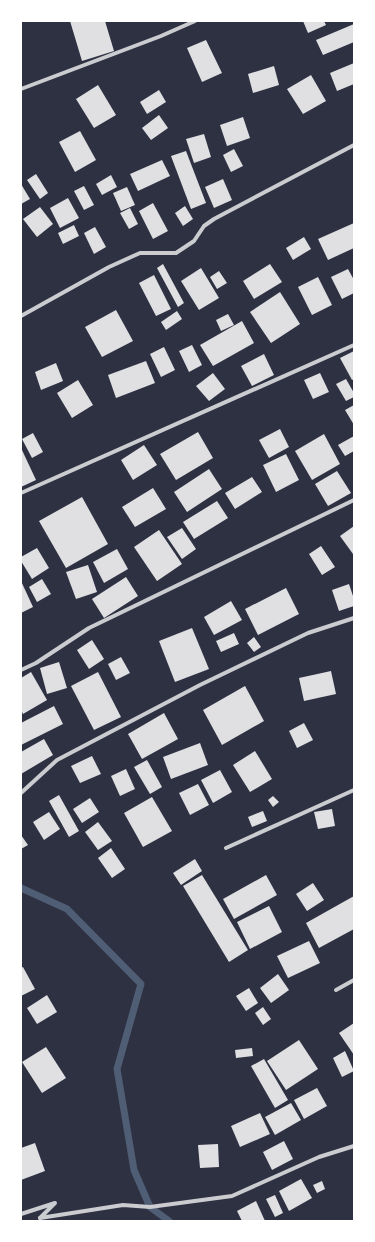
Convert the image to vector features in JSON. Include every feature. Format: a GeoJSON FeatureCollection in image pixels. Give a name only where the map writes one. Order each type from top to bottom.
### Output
{"type":"FeatureCollection","features":[{"type":"Feature","properties":{"kind":"street"},"geometry":{"type":"LineString","coordinates":[[21,89],[161,36],[195,21]]}},
{"type":"Feature","properties":{"kind":"street"},"geometry":{"type":"LineString","coordinates":[[21,316],[109,267],[140,253],[176,253],[194,241],[204,226],[214,219],[354,145]]}},
{"type":"Feature","properties":{"kind":"street"},"geometry":{"type":"LineString","coordinates":[[21,493],[354,345]]}},
{"type":"Feature","properties":{"kind":"street"},"geometry":{"type":"LineString","coordinates":[[21,670],[36,663],[89,628],[354,500]]}},
{"type":"Feature","properties":{"kind":"street"},"geometry":{"type":"LineString","coordinates":[[21,793],[57,760],[200,685],[301,637],[354,618]]}},
{"type":"Feature","properties":{"kind":"street"},"geometry":{"type":"LineString","coordinates":[[226,848],[354,790]]}},
{"type":"Feature","properties":{"kind":"street"},"geometry":{"type":"LineString","coordinates":[[336,990],[354,980]]}},
{"type":"Feature","properties":{"kind":"street"},"geometry":{"type":"LineString","coordinates":[[21,1214],[55,1203],[40,1218],[123,1205],[150,1207],[232,1196],[319,1157],[354,1146]]}},
{"type":"Feature","properties":{"kind":"building"},"geometry":{"type":"Polygon","coordinates":[[[70,21],[105,21],[114,51],[82,61],[70,21]]]}},
{"type":"Feature","properties":{"kind":"building"},"geometry":{"type":"Polygon","coordinates":[[[303,21],[324,21],[326,25],[308,33],[303,21]]]}},
{"type":"Feature","properties":{"kind":"building"},"geometry":{"type":"Polygon","coordinates":[[[354,24],[354,42],[323,55],[316,40],[354,24]]]}},
{"type":"Feature","properties":{"kind":"building"},"geometry":{"type":"Polygon","coordinates":[[[206,40],[222,73],[202,82],[187,48],[206,40]]]}},
{"type":"Feature","properties":{"kind":"building"},"geometry":{"type":"Polygon","coordinates":[[[354,63],[354,84],[337,91],[330,73],[354,63]]]}},
{"type":"Feature","properties":{"kind":"building"},"geometry":{"type":"Polygon","coordinates":[[[274,66],[279,85],[253,93],[248,74],[274,66]]]}},
{"type":"Feature","properties":{"kind":"building"},"geometry":{"type":"Polygon","coordinates":[[[311,75],[326,101],[303,114],[287,89],[311,75]]]}},
{"type":"Feature","properties":{"kind":"building"},"geometry":{"type":"Polygon","coordinates":[[[98,85],[116,115],[94,128],[76,99],[98,85]]]}},
{"type":"Feature","properties":{"kind":"building"},"geometry":{"type":"Polygon","coordinates":[[[159,90],[166,102],[147,114],[140,102],[159,90]]]}},
{"type":"Feature","properties":{"kind":"building"},"geometry":{"type":"Polygon","coordinates":[[[159,115],[168,128],[151,140],[142,128],[159,115]]]}},
{"type":"Feature","properties":{"kind":"building"},"geometry":{"type":"Polygon","coordinates":[[[243,117],[250,138],[227,146],[220,125],[243,117]]]}},
{"type":"Feature","properties":{"kind":"building"},"geometry":{"type":"Polygon","coordinates":[[[80,131],[96,160],[75,172],[59,142],[80,131]]]}},
{"type":"Feature","properties":{"kind":"building"},"geometry":{"type":"Polygon","coordinates":[[[204,134],[211,157],[194,163],[186,139],[204,134]]]}},
{"type":"Feature","properties":{"kind":"building"},"geometry":{"type":"Polygon","coordinates":[[[234,149],[243,166],[231,172],[223,155],[234,149]]]}},
{"type":"Feature","properties":{"kind":"building"},"geometry":{"type":"Polygon","coordinates":[[[186,151],[206,203],[191,209],[171,156],[186,151]]]}},
{"type":"Feature","properties":{"kind":"building"},"geometry":{"type":"Polygon","coordinates":[[[162,160],[170,176],[138,191],[130,174],[162,160]]]}},
{"type":"Feature","properties":{"kind":"building"},"geometry":{"type":"Polygon","coordinates":[[[36,174],[48,193],[40,199],[27,180],[36,174]]]}},
{"type":"Feature","properties":{"kind":"building"},"geometry":{"type":"Polygon","coordinates":[[[111,175],[117,187],[102,195],[96,184],[111,175]]]}},
{"type":"Feature","properties":{"kind":"building"},"geometry":{"type":"Polygon","coordinates":[[[223,179],[232,200],[214,208],[205,187],[223,179]]]}},
{"type":"Feature","properties":{"kind":"building"},"geometry":{"type":"Polygon","coordinates":[[[21,184],[30,199],[21,204],[21,184]]]}},
{"type":"Feature","properties":{"kind":"building"},"geometry":{"type":"Polygon","coordinates":[[[84,186],[94,205],[84,210],[74,191],[84,186]]]}},
{"type":"Feature","properties":{"kind":"building"},"geometry":{"type":"Polygon","coordinates":[[[127,187],[135,205],[121,211],[113,193],[127,187]]]}},
{"type":"Feature","properties":{"kind":"building"},"geometry":{"type":"Polygon","coordinates":[[[68,198],[79,218],[60,228],[50,208],[68,198]]]}},
{"type":"Feature","properties":{"kind":"building"},"geometry":{"type":"Polygon","coordinates":[[[153,203],[168,231],[153,239],[139,211],[153,203]]]}},
{"type":"Feature","properties":{"kind":"building"},"geometry":{"type":"Polygon","coordinates":[[[185,206],[193,219],[183,226],[175,213],[185,206]]]}},
{"type":"Feature","properties":{"kind":"building"},"geometry":{"type":"Polygon","coordinates":[[[40,207],[53,224],[37,237],[23,219],[40,207]]]}},
{"type":"Feature","properties":{"kind":"building"},"geometry":{"type":"Polygon","coordinates":[[[130,208],[138,224],[129,229],[120,213],[130,208]]]}},
{"type":"Feature","properties":{"kind":"building"},"geometry":{"type":"Polygon","coordinates":[[[354,223],[354,248],[328,260],[318,239],[354,223]]]}},
{"type":"Feature","properties":{"kind":"building"},"geometry":{"type":"Polygon","coordinates":[[[74,225],[79,236],[63,244],[58,233],[74,225]]]}},
{"type":"Feature","properties":{"kind":"building"},"geometry":{"type":"Polygon","coordinates":[[[95,227],[106,247],[94,254],[84,233],[95,227]]]}},
{"type":"Feature","properties":{"kind":"building"},"geometry":{"type":"Polygon","coordinates":[[[304,237],[311,249],[293,260],[286,248],[304,237]]]}},
{"type":"Feature","properties":{"kind":"building"},"geometry":{"type":"Polygon","coordinates":[[[163,264],[184,303],[178,307],[157,268],[163,264]]]}},
{"type":"Feature","properties":{"kind":"building"},"geometry":{"type":"Polygon","coordinates":[[[270,264],[282,282],[254,299],[243,281],[270,264]]]}},
{"type":"Feature","properties":{"kind":"building"},"geometry":{"type":"Polygon","coordinates":[[[201,268],[219,298],[199,310],[181,281],[201,268]]]}},
{"type":"Feature","properties":{"kind":"building"},"geometry":{"type":"Polygon","coordinates":[[[348,269],[354,280],[354,293],[342,299],[331,277],[348,269]]]}},
{"type":"Feature","properties":{"kind":"building"},"geometry":{"type":"Polygon","coordinates":[[[219,271],[227,283],[217,289],[210,277],[219,271]]]}},
{"type":"Feature","properties":{"kind":"building"},"geometry":{"type":"Polygon","coordinates":[[[154,275],[171,309],[156,316],[139,283],[154,275]]]}},
{"type":"Feature","properties":{"kind":"building"},"geometry":{"type":"Polygon","coordinates":[[[318,277],[332,305],[312,315],[298,287],[318,277]]]}},
{"type":"Feature","properties":{"kind":"building"},"geometry":{"type":"Polygon","coordinates":[[[280,292],[300,324],[271,343],[250,312],[280,292]]]}},
{"type":"Feature","properties":{"kind":"building"},"geometry":{"type":"Polygon","coordinates":[[[116,310],[133,341],[102,357],[85,327],[116,310]]]}},
{"type":"Feature","properties":{"kind":"building"},"geometry":{"type":"Polygon","coordinates":[[[177,311],[182,319],[166,330],[161,322],[177,311]]]}},
{"type":"Feature","properties":{"kind":"building"},"geometry":{"type":"Polygon","coordinates":[[[228,314],[234,325],[221,331],[216,320],[228,314]]]}},
{"type":"Feature","properties":{"kind":"building"},"geometry":{"type":"Polygon","coordinates":[[[242,321],[254,343],[213,366],[200,345],[242,321]]]}},
{"type":"Feature","properties":{"kind":"building"},"geometry":{"type":"Polygon","coordinates":[[[192,345],[202,365],[189,372],[179,351],[192,345]]]}},
{"type":"Feature","properties":{"kind":"building"},"geometry":{"type":"Polygon","coordinates":[[[164,347],[175,370],[161,377],[150,354],[164,347]]]}},
{"type":"Feature","properties":{"kind":"building"},"geometry":{"type":"Polygon","coordinates":[[[354,351],[354,379],[352,380],[340,358],[354,351]]]}},
{"type":"Feature","properties":{"kind":"building"},"geometry":{"type":"Polygon","coordinates":[[[264,354],[274,375],[252,386],[241,366],[264,354]]]}},
{"type":"Feature","properties":{"kind":"building"},"geometry":{"type":"Polygon","coordinates":[[[146,361],[155,383],[116,398],[108,375],[146,361]]]}},
{"type":"Feature","properties":{"kind":"building"},"geometry":{"type":"Polygon","coordinates":[[[56,363],[63,381],[41,390],[35,372],[56,363]]]}},
{"type":"Feature","properties":{"kind":"building"},"geometry":{"type":"Polygon","coordinates":[[[213,373],[225,389],[209,401],[196,386],[213,373]]]}},
{"type":"Feature","properties":{"kind":"building"},"geometry":{"type":"Polygon","coordinates":[[[320,373],[329,392],[313,399],[304,380],[320,373]]]}},
{"type":"Feature","properties":{"kind":"building"},"geometry":{"type":"Polygon","coordinates":[[[346,379],[354,393],[354,397],[346,401],[336,384],[346,379]]]}},
{"type":"Feature","properties":{"kind":"building"},"geometry":{"type":"Polygon","coordinates":[[[78,380],[93,405],[72,418],[57,393],[78,380]]]}},
{"type":"Feature","properties":{"kind":"building"},"geometry":{"type":"Polygon","coordinates":[[[354,405],[354,425],[345,410],[354,405]]]}},
{"type":"Feature","properties":{"kind":"building"},"geometry":{"type":"Polygon","coordinates":[[[280,429],[289,447],[269,458],[259,440],[280,429]]]}},
{"type":"Feature","properties":{"kind":"building"},"geometry":{"type":"Polygon","coordinates":[[[198,432],[213,458],[176,480],[160,454],[198,432]]]}},
{"type":"Feature","properties":{"kind":"building"},"geometry":{"type":"Polygon","coordinates":[[[33,433],[43,452],[32,458],[22,439],[33,433]]]}},
{"type":"Feature","properties":{"kind":"building"},"geometry":{"type":"Polygon","coordinates":[[[324,434],[340,464],[312,480],[295,451],[324,434]]]}},
{"type":"Feature","properties":{"kind":"building"},"geometry":{"type":"Polygon","coordinates":[[[354,436],[354,451],[345,456],[338,445],[354,436]]]}},
{"type":"Feature","properties":{"kind":"building"},"geometry":{"type":"Polygon","coordinates":[[[144,445],[157,465],[133,480],[121,460],[144,445]]]}},
{"type":"Feature","properties":{"kind":"building"},"geometry":{"type":"Polygon","coordinates":[[[21,448],[36,480],[21,487],[21,448]]]}},
{"type":"Feature","properties":{"kind":"building"},"geometry":{"type":"Polygon","coordinates":[[[286,454],[299,480],[276,492],[263,465],[286,454]]]}},
{"type":"Feature","properties":{"kind":"building"},"geometry":{"type":"Polygon","coordinates":[[[209,469],[222,489],[187,512],[174,492],[209,469]]]}},
{"type":"Feature","properties":{"kind":"building"},"geometry":{"type":"Polygon","coordinates":[[[337,471],[351,493],[328,506],[315,484],[337,471]]]}},
{"type":"Feature","properties":{"kind":"building"},"geometry":{"type":"Polygon","coordinates":[[[252,477],[262,492],[235,509],[225,493],[252,477]]]}},
{"type":"Feature","properties":{"kind":"building"},"geometry":{"type":"Polygon","coordinates":[[[153,488],[166,509],[135,527],[122,507],[153,488]]]}},
{"type":"Feature","properties":{"kind":"building"},"geometry":{"type":"Polygon","coordinates":[[[82,497],[108,544],[66,568],[39,521],[82,497]]]}},
{"type":"Feature","properties":{"kind":"building"},"geometry":{"type":"Polygon","coordinates":[[[217,501],[228,518],[194,539],[183,522],[217,501]]]}},
{"type":"Feature","properties":{"kind":"building"},"geometry":{"type":"Polygon","coordinates":[[[354,526],[354,553],[353,554],[340,536],[354,526]]]}},
{"type":"Feature","properties":{"kind":"building"},"geometry":{"type":"Polygon","coordinates":[[[182,528],[196,549],[182,559],[167,537],[182,528]]]}},
{"type":"Feature","properties":{"kind":"building"},"geometry":{"type":"Polygon","coordinates":[[[159,530],[182,564],[157,581],[134,547],[159,530]]]}},
{"type":"Feature","properties":{"kind":"building"},"geometry":{"type":"Polygon","coordinates":[[[321,546],[335,567],[322,575],[309,554],[321,546]]]}},
{"type":"Feature","properties":{"kind":"building"},"geometry":{"type":"Polygon","coordinates":[[[37,548],[49,568],[32,579],[21,561],[21,557],[37,548]]]}},
{"type":"Feature","properties":{"kind":"building"},"geometry":{"type":"Polygon","coordinates":[[[117,549],[128,569],[104,583],[93,562],[117,549]]]}},
{"type":"Feature","properties":{"kind":"building"},"geometry":{"type":"Polygon","coordinates":[[[88,565],[97,592],[76,599],[66,572],[88,565]]]}},
{"type":"Feature","properties":{"kind":"building"},"geometry":{"type":"Polygon","coordinates":[[[126,577],[138,596],[104,618],[92,599],[126,577]]]}},
{"type":"Feature","properties":{"kind":"building"},"geometry":{"type":"Polygon","coordinates":[[[42,579],[51,594],[37,602],[29,587],[42,579]]]}},
{"type":"Feature","properties":{"kind":"building"},"geometry":{"type":"Polygon","coordinates":[[[21,581],[33,607],[21,613],[21,581]]]}},
{"type":"Feature","properties":{"kind":"building"},"geometry":{"type":"Polygon","coordinates":[[[349,584],[354,599],[354,606],[339,611],[332,590],[349,584]]]}},
{"type":"Feature","properties":{"kind":"building"},"geometry":{"type":"Polygon","coordinates":[[[286,588],[299,614],[258,635],[245,609],[286,588]]]}},
{"type":"Feature","properties":{"kind":"building"},"geometry":{"type":"Polygon","coordinates":[[[231,601],[242,620],[214,635],[204,617],[231,601]]]}},
{"type":"Feature","properties":{"kind":"building"},"geometry":{"type":"Polygon","coordinates":[[[192,628],[209,669],[175,682],[159,641],[192,628]]]}},
{"type":"Feature","properties":{"kind":"building"},"geometry":{"type":"Polygon","coordinates":[[[234,633],[239,644],[221,652],[216,641],[234,633]]]}},
{"type":"Feature","properties":{"kind":"building"},"geometry":{"type":"Polygon","coordinates":[[[254,637],[261,647],[254,652],[247,643],[254,637]]]}},
{"type":"Feature","properties":{"kind":"building"},"geometry":{"type":"Polygon","coordinates":[[[92,640],[104,659],[89,669],[77,650],[92,640]]]}},
{"type":"Feature","properties":{"kind":"building"},"geometry":{"type":"Polygon","coordinates":[[[121,657],[130,673],[116,680],[108,664],[121,657]]]}},
{"type":"Feature","properties":{"kind":"building"},"geometry":{"type":"Polygon","coordinates":[[[59,662],[67,688],[47,694],[40,668],[59,662]]]}},
{"type":"Feature","properties":{"kind":"building"},"geometry":{"type":"Polygon","coordinates":[[[331,671],[336,694],[304,701],[299,678],[331,671]]]}},
{"type":"Feature","properties":{"kind":"building"},"geometry":{"type":"Polygon","coordinates":[[[31,672],[47,700],[23,714],[21,710],[21,678],[31,672]]]}},
{"type":"Feature","properties":{"kind":"building"},"geometry":{"type":"Polygon","coordinates":[[[98,672],[121,717],[94,730],[71,686],[98,672]]]}},
{"type":"Feature","properties":{"kind":"building"},"geometry":{"type":"Polygon","coordinates":[[[245,686],[264,721],[222,745],[203,710],[245,686]]]}},
{"type":"Feature","properties":{"kind":"building"},"geometry":{"type":"Polygon","coordinates":[[[54,706],[63,724],[21,745],[21,723],[54,706]]]}},
{"type":"Feature","properties":{"kind":"building"},"geometry":{"type":"Polygon","coordinates":[[[164,713],[178,739],[142,759],[128,734],[164,713]]]}},
{"type":"Feature","properties":{"kind":"building"},"geometry":{"type":"Polygon","coordinates":[[[304,723],[313,740],[297,748],[289,731],[304,723]]]}},
{"type":"Feature","properties":{"kind":"building"},"geometry":{"type":"Polygon","coordinates":[[[44,739],[53,755],[21,774],[21,752],[44,739]]]}},
{"type":"Feature","properties":{"kind":"building"},"geometry":{"type":"Polygon","coordinates":[[[200,743],[208,765],[171,779],[163,757],[200,743]]]}},
{"type":"Feature","properties":{"kind":"building"},"geometry":{"type":"Polygon","coordinates":[[[255,751],[272,779],[250,792],[233,765],[255,751]]]}},
{"type":"Feature","properties":{"kind":"building"},"geometry":{"type":"Polygon","coordinates":[[[92,756],[101,774],[80,783],[71,766],[92,756]]]}},
{"type":"Feature","properties":{"kind":"building"},"geometry":{"type":"Polygon","coordinates":[[[147,760],[162,787],[150,794],[134,767],[147,760]]]}},
{"type":"Feature","properties":{"kind":"building"},"geometry":{"type":"Polygon","coordinates":[[[126,769],[135,789],[120,796],[111,776],[126,769]]]}},
{"type":"Feature","properties":{"kind":"building"},"geometry":{"type":"Polygon","coordinates":[[[220,770],[232,792],[213,803],[201,780],[220,770]]]}},
{"type":"Feature","properties":{"kind":"building"},"geometry":{"type":"Polygon","coordinates":[[[198,784],[209,805],[190,815],[179,793],[198,784]]]}},
{"type":"Feature","properties":{"kind":"building"},"geometry":{"type":"Polygon","coordinates":[[[59,795],[79,831],[69,837],[49,801],[59,795]]]}},
{"type":"Feature","properties":{"kind":"building"},"geometry":{"type":"Polygon","coordinates":[[[273,796],[279,802],[273,807],[268,800],[273,796]]]}},
{"type":"Feature","properties":{"kind":"building"},"geometry":{"type":"Polygon","coordinates":[[[152,797],[172,831],[143,847],[124,813],[152,797]]]}},
{"type":"Feature","properties":{"kind":"building"},"geometry":{"type":"Polygon","coordinates":[[[90,798],[99,812],[82,823],[73,809],[90,798]]]}},
{"type":"Feature","properties":{"kind":"building"},"geometry":{"type":"Polygon","coordinates":[[[332,809],[335,826],[318,829],[314,812],[332,809]]]}},
{"type":"Feature","properties":{"kind":"building"},"geometry":{"type":"Polygon","coordinates":[[[263,811],[267,821],[252,827],[248,817],[263,811]]]}},
{"type":"Feature","properties":{"kind":"building"},"geometry":{"type":"Polygon","coordinates":[[[49,812],[60,829],[44,840],[33,822],[49,812]]]}},
{"type":"Feature","properties":{"kind":"building"},"geometry":{"type":"Polygon","coordinates":[[[98,822],[112,841],[98,850],[85,832],[98,822]]]}},
{"type":"Feature","properties":{"kind":"building"},"geometry":{"type":"Polygon","coordinates":[[[21,835],[28,845],[21,849],[21,835]]]}},
{"type":"Feature","properties":{"kind":"building"},"geometry":{"type":"Polygon","coordinates":[[[111,848],[125,869],[112,878],[98,858],[111,848]]]}},
{"type":"Feature","properties":{"kind":"building"},"geometry":{"type":"Polygon","coordinates":[[[195,859],[202,871],[181,885],[173,873],[195,859]]]}},
{"type":"Feature","properties":{"kind":"building"},"geometry":{"type":"Polygon","coordinates":[[[202,875],[248,950],[229,962],[183,886],[202,875]]]}},
{"type":"Feature","properties":{"kind":"building"},"geometry":{"type":"Polygon","coordinates":[[[266,875],[277,895],[234,919],[223,899],[266,875]]]}},
{"type":"Feature","properties":{"kind":"building"},"geometry":{"type":"Polygon","coordinates":[[[313,883],[324,900],[307,911],[296,894],[313,883]]]}},
{"type":"Feature","properties":{"kind":"building"},"geometry":{"type":"Polygon","coordinates":[[[354,896],[354,929],[319,948],[306,923],[354,896]]]}},
{"type":"Feature","properties":{"kind":"building"},"geometry":{"type":"Polygon","coordinates":[[[269,906],[282,932],[250,949],[237,922],[269,906]]]}},
{"type":"Feature","properties":{"kind":"building"},"geometry":{"type":"Polygon","coordinates":[[[309,941],[320,963],[288,978],[277,956],[309,941]]]}},
{"type":"Feature","properties":{"kind":"building"},"geometry":{"type":"Polygon","coordinates":[[[23,967],[35,989],[21,996],[21,968],[23,967]]]}},
{"type":"Feature","properties":{"kind":"building"},"geometry":{"type":"Polygon","coordinates":[[[278,974],[289,990],[271,1003],[260,988],[278,974]]]}},
{"type":"Feature","properties":{"kind":"building"},"geometry":{"type":"Polygon","coordinates":[[[249,988],[258,1003],[246,1011],[236,996],[249,988]]]}},
{"type":"Feature","properties":{"kind":"building"},"geometry":{"type":"Polygon","coordinates":[[[47,995],[57,1012],[37,1024],[27,1008],[47,995]]]}},
{"type":"Feature","properties":{"kind":"building"},"geometry":{"type":"Polygon","coordinates":[[[263,1007],[271,1019],[263,1025],[255,1013],[263,1007]]]}},
{"type":"Feature","properties":{"kind":"building"},"geometry":{"type":"Polygon","coordinates":[[[354,1023],[354,1055],[339,1033],[354,1023]]]}},
{"type":"Feature","properties":{"kind":"building"},"geometry":{"type":"Polygon","coordinates":[[[299,1040],[318,1069],[286,1090],[267,1061],[299,1040]]]}},
{"type":"Feature","properties":{"kind":"building"},"geometry":{"type":"Polygon","coordinates":[[[46,1047],[66,1078],[42,1093],[22,1062],[46,1047]]]}},
{"type":"Feature","properties":{"kind":"building"},"geometry":{"type":"Polygon","coordinates":[[[252,1048],[253,1056],[236,1058],[235,1050],[252,1048]]]}},
{"type":"Feature","properties":{"kind":"building"},"geometry":{"type":"Polygon","coordinates":[[[345,1051],[354,1071],[342,1077],[333,1058],[345,1051]]]}},
{"type":"Feature","properties":{"kind":"building"},"geometry":{"type":"Polygon","coordinates":[[[264,1059],[288,1100],[275,1108],[251,1066],[264,1059]]]}},
{"type":"Feature","properties":{"kind":"building"},"geometry":{"type":"Polygon","coordinates":[[[317,1088],[327,1106],[304,1119],[294,1100],[317,1088]]]}},
{"type":"Feature","properties":{"kind":"building"},"geometry":{"type":"Polygon","coordinates":[[[291,1103],[301,1120],[275,1135],[265,1117],[291,1103]]]}},
{"type":"Feature","properties":{"kind":"building"},"geometry":{"type":"Polygon","coordinates":[[[260,1113],[270,1134],[240,1147],[231,1126],[260,1113]]]}},
{"type":"Feature","properties":{"kind":"building"},"geometry":{"type":"Polygon","coordinates":[[[284,1141],[293,1159],[272,1170],[263,1152],[284,1141]]]}},
{"type":"Feature","properties":{"kind":"building"},"geometry":{"type":"Polygon","coordinates":[[[35,1143],[45,1171],[21,1180],[21,1148],[35,1143]]]}},
{"type":"Feature","properties":{"kind":"building"},"geometry":{"type":"Polygon","coordinates":[[[218,1144],[219,1167],[200,1168],[198,1145],[218,1144]]]}},
{"type":"Feature","properties":{"kind":"building"},"geometry":{"type":"Polygon","coordinates":[[[301,1179],[312,1198],[289,1211],[279,1191],[301,1179]]]}},
{"type":"Feature","properties":{"kind":"building"},"geometry":{"type":"Polygon","coordinates":[[[322,1181],[325,1189],[317,1193],[313,1185],[322,1181]]]}},
{"type":"Feature","properties":{"kind":"building"},"geometry":{"type":"Polygon","coordinates":[[[275,1195],[283,1213],[275,1217],[266,1199],[275,1195]]]}},
{"type":"Feature","properties":{"kind":"building"},"geometry":{"type":"Polygon","coordinates":[[[256,1201],[265,1221],[242,1221],[237,1211],[256,1201]]]}},
{"type":"Feature","properties":{"kind":"waterway"},"geometry":{"type":"LineString","coordinates":[[21,888],[67,909],[141,984],[117,1069],[134,1170],[150,1207],[169,1221]]}}]}
